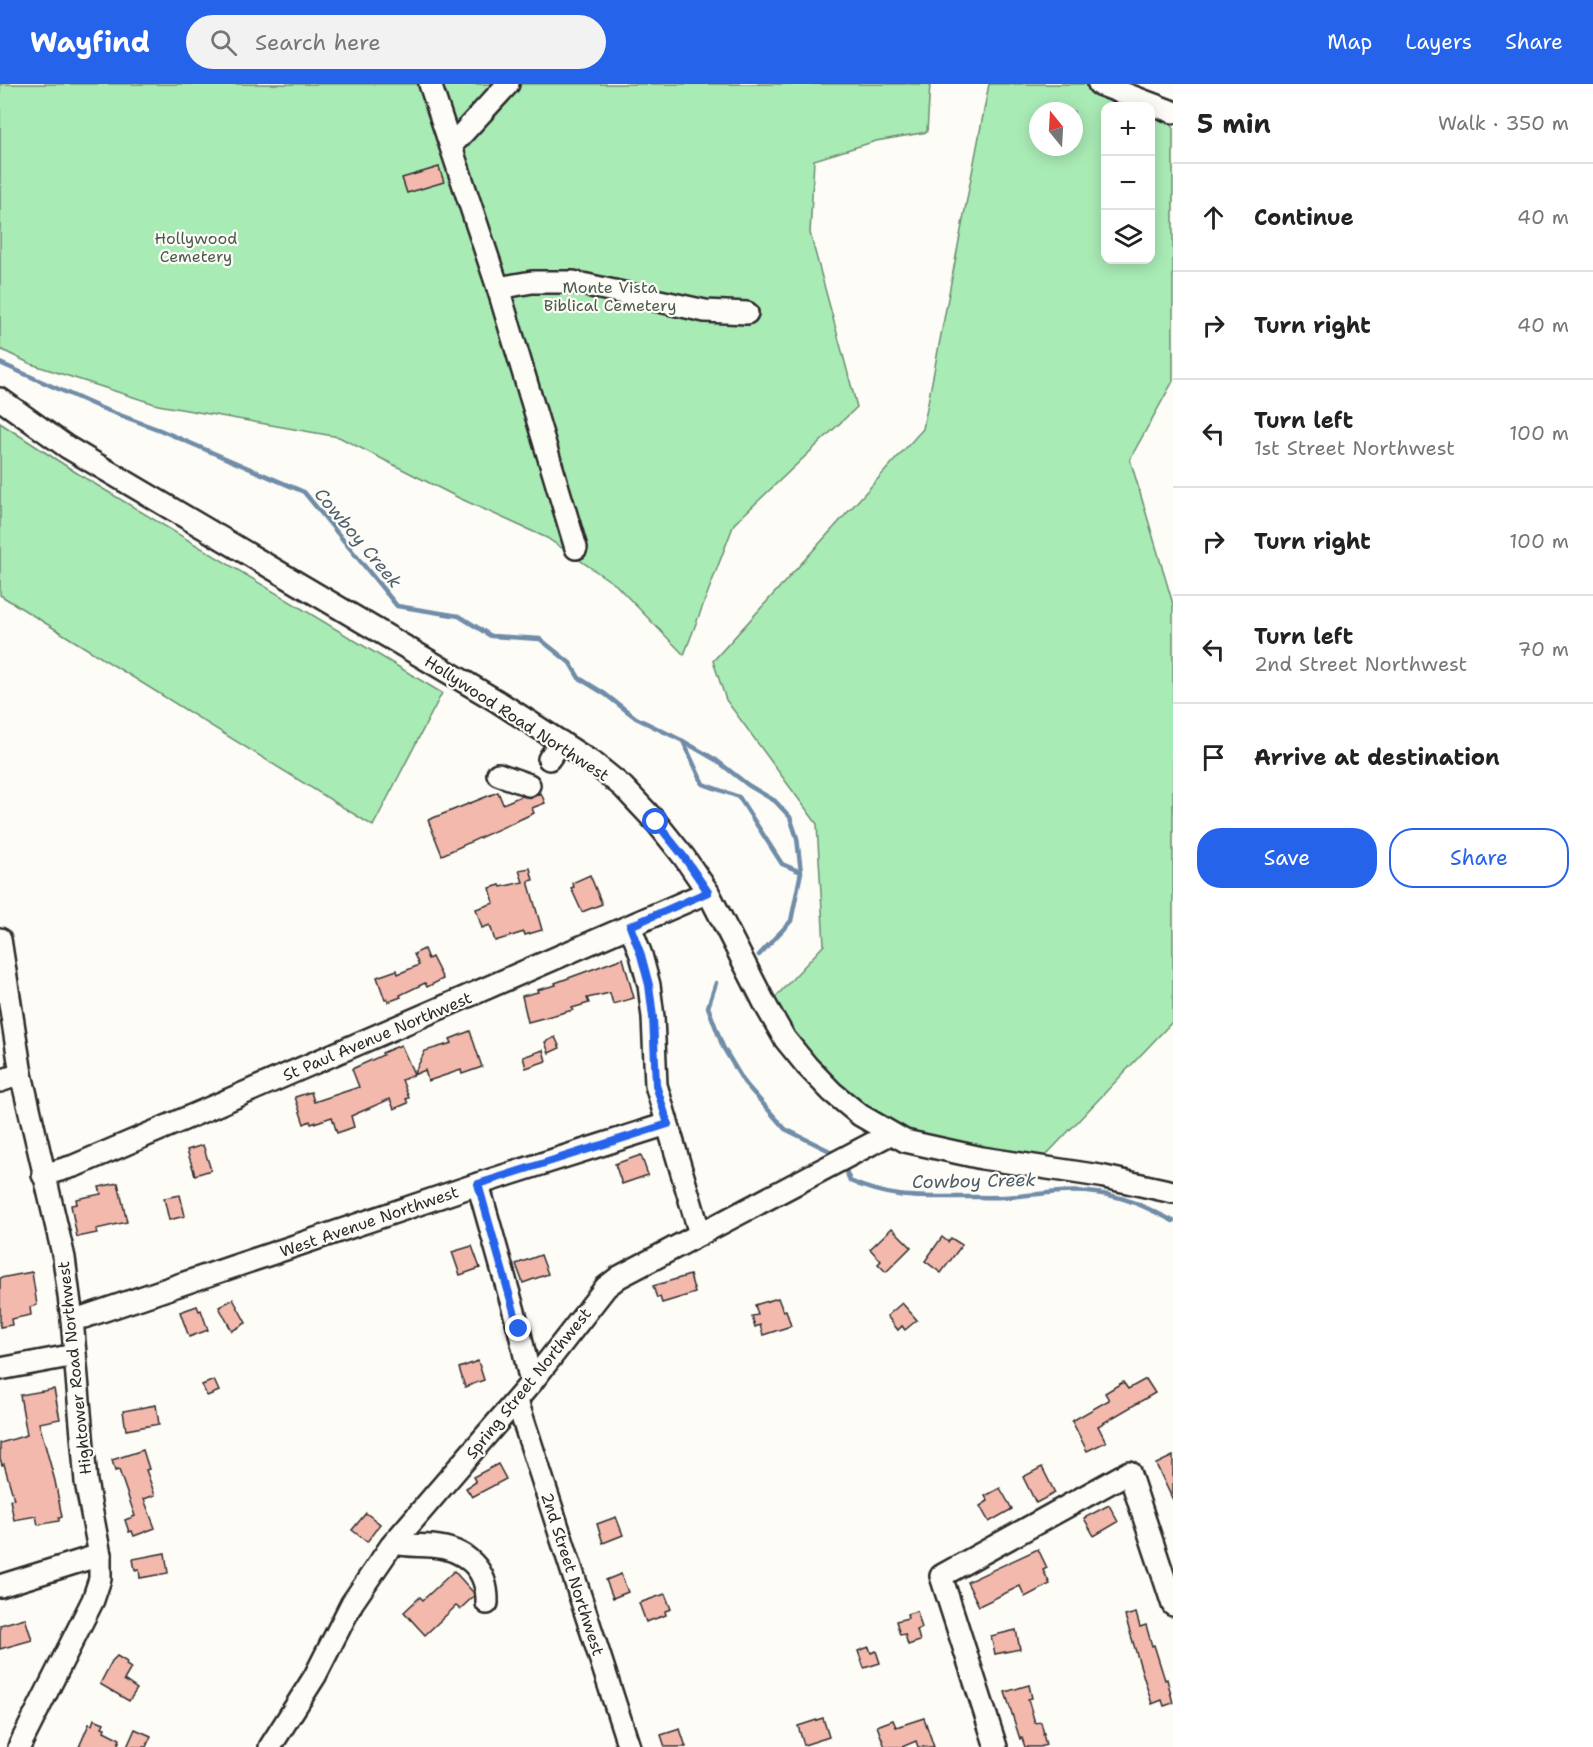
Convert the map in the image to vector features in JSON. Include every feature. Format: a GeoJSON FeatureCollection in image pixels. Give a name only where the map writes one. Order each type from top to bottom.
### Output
{"type":"FeatureCollection","features":[{"type":"Feature","properties":{"kind":"street"},"geometry":{"type":"LineString","coordinates":[[430,84],[498,288],[576,548]]}},
{"type":"Feature","properties":{"kind":"street"},"geometry":{"type":"LineString","coordinates":[[451,146],[508,84]]}},
{"type":"Feature","properties":{"kind":"street"},"geometry":{"type":"LineString","coordinates":[[1099,84],[1173,112]]}},
{"type":"Feature","properties":{"kind":"street"},"geometry":{"type":"LineString","coordinates":[[498,288],[532,282],[573,282],[705,311],[747,313]]}},
{"type":"Feature","properties":{"kind":"street","name":"Hollywood Road Northwest"},"geometry":{"type":"LineString","coordinates":[[0,399],[67,447],[555,750],[596,765],[623,787],[656,822],[708,892],[785,1039],[832,1092],[860,1115],[904,1142],[982,1158],[1100,1176],[1173,1192]]}},
{"type":"Feature","properties":{"kind":"street"},"geometry":{"type":"LineString","coordinates":[[498,774],[529,785]]}},
{"type":"Feature","properties":{"kind":"street","name":"St Paul Avenue Northwest"},"geometry":{"type":"LineString","coordinates":[[43,1175],[74,1166],[708,892]]}},
{"type":"Feature","properties":{"kind":"street"},"geometry":{"type":"LineString","coordinates":[[630,926],[649,985],[656,1085],[700,1234]]}},
{"type":"Feature","properties":{"kind":"street","name":"Hightower Road Northwest"},"geometry":{"type":"LineString","coordinates":[[0,939],[21,1074],[64,1258],[72,1319],[86,1482],[100,1556],[100,1579],[93,1600],[20,1747]]}},
{"type":"Feature","properties":{"kind":"street"},"geometry":{"type":"LineString","coordinates":[[0,1080],[21,1074]]}},
{"type":"Feature","properties":{"kind":"street","name":"West Avenue Northwest"},"geometry":{"type":"LineString","coordinates":[[72,1319],[94,1314],[478,1184],[668,1124]]}},
{"type":"Feature","properties":{"kind":"street","name":"Spring Street Northwest"},"geometry":{"type":"LineString","coordinates":[[270,1747],[315,1676],[351,1603],[394,1543],[517,1401],[606,1287],[619,1277],[890,1134]]}},
{"type":"Feature","properties":{"kind":"street"},"geometry":{"type":"LineString","coordinates":[[478,1184],[519,1329],[531,1383]]}},
{"type":"Feature","properties":{"kind":"street"},"geometry":{"type":"LineString","coordinates":[[0,1369],[75,1355]]}},
{"type":"Feature","properties":{"kind":"street","name":"2nd Street Northwest"},"geometry":{"type":"LineString","coordinates":[[517,1401],[629,1747]]}},
{"type":"Feature","properties":{"kind":"street"},"geometry":{"type":"LineString","coordinates":[[996,1747],[940,1576],[1129,1472],[1173,1605]]}},
{"type":"Feature","properties":{"kind":"street"},"geometry":{"type":"LineString","coordinates":[[394,1543],[408,1546],[433,1546],[464,1555],[477,1567],[488,1587],[488,1604]]}},
{"type":"Feature","properties":{"kind":"street"},"geometry":{"type":"LineString","coordinates":[[0,1586],[100,1556]]}},
{"type":"Feature","properties":{"kind":"green space","name":"Monte Vista Biblical Cemetery"},"geometry":{"type":"Polygon","coordinates":[[[0,84],[930,84],[927,132],[876,141],[814,160],[810,233],[857,407],[734,524],[684,655],[616,585],[547,538],[459,498],[339,437],[158,405],[31,364],[0,349],[0,84]]]}},
{"type":"Feature","properties":{"kind":"green space"},"geometry":{"type":"Polygon","coordinates":[[[989,84],[1089,84],[1139,102],[1101,102],[1101,264],[1155,264],[1155,108],[1173,115],[1173,381],[1130,459],[1173,604],[1173,1021],[1029,1173],[895,1142],[827,1083],[769,1004],[824,945],[817,824],[726,700],[713,661],[923,429],[989,84]]]}},
{"type":"Feature","properties":{"kind":"green space"},"geometry":{"type":"Polygon","coordinates":[[[0,423],[80,475],[442,693],[373,826],[0,595],[0,423]]]}},
{"type":"Feature","properties":{"kind":"building"},"geometry":{"type":"Polygon","coordinates":[[[439,167],[444,182],[407,193],[402,178],[439,167]]]}},
{"type":"Feature","properties":{"kind":"building"},"geometry":{"type":"Polygon","coordinates":[[[498,792],[503,804],[521,796],[531,798],[541,793],[545,803],[532,808],[534,813],[442,855],[428,820],[498,792]]]}},
{"type":"Feature","properties":{"kind":"building"},"geometry":{"type":"Polygon","coordinates":[[[530,868],[533,880],[528,881],[542,930],[525,935],[524,932],[495,941],[490,925],[482,928],[476,909],[494,903],[490,888],[523,882],[519,870],[530,868]]]}},
{"type":"Feature","properties":{"kind":"building"},"geometry":{"type":"Polygon","coordinates":[[[590,875],[602,904],[582,912],[571,888],[574,887],[572,883],[590,875]]]}},
{"type":"Feature","properties":{"kind":"building"},"geometry":{"type":"Polygon","coordinates":[[[424,949],[428,959],[432,957],[443,979],[427,987],[425,983],[388,1002],[387,999],[385,1000],[377,977],[397,970],[398,974],[419,965],[414,954],[424,949]]]}},
{"type":"Feature","properties":{"kind":"building"},"geometry":{"type":"Polygon","coordinates":[[[623,958],[634,998],[613,1004],[610,993],[587,998],[589,1003],[572,1008],[573,1010],[528,1022],[522,996],[538,992],[537,990],[556,985],[555,983],[623,958]]]}},
{"type":"Feature","properties":{"kind":"building"},"geometry":{"type":"Polygon","coordinates":[[[470,1031],[482,1067],[462,1074],[461,1070],[428,1081],[425,1070],[402,1080],[409,1098],[406,1099],[408,1103],[394,1109],[390,1099],[351,1116],[354,1127],[337,1133],[332,1117],[304,1124],[295,1097],[311,1092],[314,1102],[359,1087],[352,1069],[401,1045],[414,1074],[425,1051],[452,1043],[450,1039],[470,1031]]]}},
{"type":"Feature","properties":{"kind":"building"},"geometry":{"type":"Polygon","coordinates":[[[555,1037],[560,1048],[549,1053],[545,1042],[555,1037]]]}},
{"type":"Feature","properties":{"kind":"building"},"geometry":{"type":"Polygon","coordinates":[[[543,1050],[546,1061],[526,1068],[523,1057],[543,1050]]]}},
{"type":"Feature","properties":{"kind":"building"},"geometry":{"type":"Polygon","coordinates":[[[203,1145],[211,1170],[195,1175],[187,1150],[203,1145]]]}},
{"type":"Feature","properties":{"kind":"building"},"geometry":{"type":"Polygon","coordinates":[[[641,1155],[648,1175],[622,1184],[615,1164],[641,1155]]]}},
{"type":"Feature","properties":{"kind":"building"},"geometry":{"type":"Polygon","coordinates":[[[118,1183],[127,1222],[96,1229],[97,1233],[77,1237],[71,1205],[77,1204],[76,1199],[101,1194],[99,1187],[118,1183]]]}},
{"type":"Feature","properties":{"kind":"building"},"geometry":{"type":"Polygon","coordinates":[[[180,1195],[185,1216],[169,1220],[164,1198],[180,1195]]]}},
{"type":"Feature","properties":{"kind":"building"},"geometry":{"type":"Polygon","coordinates":[[[892,1228],[911,1247],[886,1272],[878,1264],[881,1261],[870,1249],[892,1228]]]}},
{"type":"Feature","properties":{"kind":"building"},"geometry":{"type":"Polygon","coordinates":[[[942,1237],[948,1242],[951,1238],[962,1245],[941,1273],[925,1261],[942,1237]]]}},
{"type":"Feature","properties":{"kind":"building"},"geometry":{"type":"Polygon","coordinates":[[[472,1246],[480,1268],[460,1275],[452,1252],[472,1246]]]}},
{"type":"Feature","properties":{"kind":"building"},"geometry":{"type":"Polygon","coordinates":[[[541,1255],[548,1274],[523,1283],[516,1264],[541,1255]]]}},
{"type":"Feature","properties":{"kind":"building"},"geometry":{"type":"Polygon","coordinates":[[[32,1272],[37,1305],[30,1307],[31,1315],[11,1319],[12,1325],[0,1327],[0,1278],[32,1272]]]}},
{"type":"Feature","properties":{"kind":"building"},"geometry":{"type":"Polygon","coordinates":[[[690,1275],[695,1293],[662,1303],[660,1297],[657,1298],[653,1286],[690,1275]]]}},
{"type":"Feature","properties":{"kind":"building"},"geometry":{"type":"Polygon","coordinates":[[[778,1298],[783,1311],[786,1310],[791,1326],[763,1335],[760,1325],[755,1327],[752,1316],[758,1315],[755,1305],[778,1298]]]}},
{"type":"Feature","properties":{"kind":"building"},"geometry":{"type":"Polygon","coordinates":[[[233,1299],[246,1323],[232,1331],[219,1307],[233,1299]]]}},
{"type":"Feature","properties":{"kind":"building"},"geometry":{"type":"Polygon","coordinates":[[[902,1303],[917,1320],[905,1330],[902,1326],[898,1330],[887,1316],[902,1303]]]}},
{"type":"Feature","properties":{"kind":"building"},"geometry":{"type":"Polygon","coordinates":[[[197,1306],[199,1311],[201,1310],[208,1330],[189,1337],[180,1312],[197,1306]]]}},
{"type":"Feature","properties":{"kind":"building"},"geometry":{"type":"Polygon","coordinates":[[[478,1361],[484,1380],[465,1387],[459,1368],[478,1361]]]}},
{"type":"Feature","properties":{"kind":"building"},"geometry":{"type":"Polygon","coordinates":[[[1146,1379],[1155,1393],[1098,1426],[1106,1442],[1087,1451],[1072,1421],[1109,1400],[1105,1393],[1123,1382],[1128,1389],[1146,1379]]]}},
{"type":"Feature","properties":{"kind":"building"},"geometry":{"type":"Polygon","coordinates":[[[214,1380],[219,1391],[207,1396],[202,1385],[214,1380]]]}},
{"type":"Feature","properties":{"kind":"building"},"geometry":{"type":"Polygon","coordinates":[[[54,1389],[60,1419],[39,1423],[62,1517],[59,1521],[38,1525],[36,1516],[14,1520],[10,1500],[14,1499],[4,1464],[2,1465],[0,1458],[0,1443],[27,1435],[20,1395],[54,1389]]]}},
{"type":"Feature","properties":{"kind":"building"},"geometry":{"type":"Polygon","coordinates":[[[156,1405],[159,1424],[126,1430],[123,1411],[156,1405]]]}},
{"type":"Feature","properties":{"kind":"building"},"geometry":{"type":"Polygon","coordinates":[[[143,1450],[149,1469],[146,1470],[155,1495],[144,1499],[155,1528],[134,1536],[132,1531],[129,1532],[125,1520],[135,1516],[119,1470],[115,1471],[112,1460],[143,1450]]]}},
{"type":"Feature","properties":{"kind":"building"},"geometry":{"type":"Polygon","coordinates":[[[1173,1456],[1173,1500],[1156,1464],[1173,1456]]]}},
{"type":"Feature","properties":{"kind":"building"},"geometry":{"type":"Polygon","coordinates":[[[498,1464],[506,1479],[472,1497],[466,1488],[476,1482],[473,1477],[498,1464]]]}},
{"type":"Feature","properties":{"kind":"building"},"geometry":{"type":"Polygon","coordinates":[[[1042,1467],[1055,1493],[1036,1503],[1023,1477],[1042,1467]]]}},
{"type":"Feature","properties":{"kind":"building"},"geometry":{"type":"Polygon","coordinates":[[[1000,1488],[1012,1509],[989,1522],[980,1506],[988,1501],[985,1496],[1000,1488]]]}},
{"type":"Feature","properties":{"kind":"building"},"geometry":{"type":"Polygon","coordinates":[[[1109,1505],[1118,1522],[1094,1536],[1084,1518],[1109,1505]]]}},
{"type":"Feature","properties":{"kind":"building"},"geometry":{"type":"Polygon","coordinates":[[[366,1513],[380,1524],[367,1542],[352,1530],[366,1513]]]}},
{"type":"Feature","properties":{"kind":"building"},"geometry":{"type":"Polygon","coordinates":[[[616,1517],[623,1535],[603,1543],[597,1524],[616,1517]]]}},
{"type":"Feature","properties":{"kind":"building"},"geometry":{"type":"Polygon","coordinates":[[[1038,1549],[1047,1568],[1043,1570],[1050,1584],[1025,1597],[1020,1586],[979,1606],[967,1582],[1038,1549]]]}},
{"type":"Feature","properties":{"kind":"building"},"geometry":{"type":"Polygon","coordinates":[[[165,1553],[168,1573],[140,1578],[139,1569],[135,1570],[133,1559],[165,1553]]]}},
{"type":"Feature","properties":{"kind":"building"},"geometry":{"type":"Polygon","coordinates":[[[454,1571],[474,1596],[460,1609],[456,1606],[425,1635],[404,1612],[420,1597],[423,1600],[454,1571]]]}},
{"type":"Feature","properties":{"kind":"building"},"geometry":{"type":"Polygon","coordinates":[[[621,1574],[628,1592],[613,1598],[606,1580],[621,1574]]]}},
{"type":"Feature","properties":{"kind":"building"},"geometry":{"type":"Polygon","coordinates":[[[665,1594],[671,1609],[665,1611],[666,1615],[646,1622],[639,1603],[665,1594]]]}},
{"type":"Feature","properties":{"kind":"building"},"geometry":{"type":"Polygon","coordinates":[[[917,1611],[922,1628],[917,1630],[920,1641],[908,1645],[905,1634],[900,1635],[896,1621],[908,1618],[907,1614],[917,1611]]]}},
{"type":"Feature","properties":{"kind":"building"},"geometry":{"type":"Polygon","coordinates":[[[1136,1613],[1140,1627],[1146,1625],[1165,1680],[1167,1679],[1173,1703],[1164,1706],[1162,1700],[1152,1704],[1125,1616],[1136,1613]]]}},
{"type":"Feature","properties":{"kind":"building"},"geometry":{"type":"Polygon","coordinates":[[[25,1618],[32,1640],[0,1649],[0,1625],[25,1618]]]}},
{"type":"Feature","properties":{"kind":"building"},"geometry":{"type":"Polygon","coordinates":[[[1016,1630],[1020,1649],[995,1654],[991,1636],[1016,1630]]]}},
{"type":"Feature","properties":{"kind":"building"},"geometry":{"type":"Polygon","coordinates":[[[869,1647],[871,1653],[876,1651],[880,1663],[864,1668],[858,1651],[869,1647]]]}},
{"type":"Feature","properties":{"kind":"building"},"geometry":{"type":"Polygon","coordinates":[[[117,1656],[127,1662],[126,1665],[131,1668],[124,1680],[137,1689],[129,1701],[100,1684],[117,1656]]]}},
{"type":"Feature","properties":{"kind":"building"},"geometry":{"type":"Polygon","coordinates":[[[1029,1685],[1032,1698],[1028,1699],[1035,1723],[1041,1722],[1046,1745],[1040,1747],[1025,1747],[1022,1738],[1020,1739],[1005,1692],[1029,1685]]]}},
{"type":"Feature","properties":{"kind":"building"},"geometry":{"type":"Polygon","coordinates":[[[823,1718],[829,1737],[804,1745],[798,1726],[823,1718]]]}},
{"type":"Feature","properties":{"kind":"building"},"geometry":{"type":"Polygon","coordinates":[[[924,1718],[934,1747],[918,1747],[916,1741],[902,1747],[885,1747],[877,1726],[893,1720],[896,1727],[924,1718]]]}},
{"type":"Feature","properties":{"kind":"building"},"geometry":{"type":"Polygon","coordinates":[[[94,1719],[104,1723],[102,1727],[105,1728],[104,1731],[120,1739],[117,1747],[79,1747],[89,1724],[92,1725],[94,1719]]]}},
{"type":"Feature","properties":{"kind":"building"},"geometry":{"type":"Polygon","coordinates":[[[135,1729],[151,1736],[146,1747],[127,1747],[135,1729]]]}},
{"type":"Feature","properties":{"kind":"building"},"geometry":{"type":"Polygon","coordinates":[[[680,1729],[686,1747],[665,1747],[661,1735],[680,1729]]]}},
{"type":"Feature","properties":{"kind":"waterway","name":"Cowboy Creek"},"geometry":{"type":"LineString","coordinates":[[0,363],[101,408],[160,430],[304,492],[397,606],[459,616],[491,636],[540,639],[570,663],[579,678],[605,694],[636,718],[683,741],[703,784],[739,797],[782,864],[801,872],[791,921],[759,955]]}},
{"type":"Feature","properties":{"kind":"waterway"},"geometry":{"type":"LineString","coordinates":[[683,741],[716,760],[748,785],[775,801],[790,817],[797,838],[801,872]]}},
{"type":"Feature","properties":{"kind":"waterway","name":"Cowboy Creek"},"geometry":{"type":"LineString","coordinates":[[716,983],[708,1007],[723,1047],[744,1082],[785,1129],[837,1156]]}},
{"type":"Feature","properties":{"kind":"waterway","name":"Cowboy Creek"},"geometry":{"type":"LineString","coordinates":[[844,1165],[850,1181],[892,1194],[919,1197],[1011,1197],[1057,1192],[1086,1192],[1126,1200],[1173,1221]]}},
{"type":"Feature","properties":{"kind":"route"},"geometry":{"type":"LineString","coordinates":[[519,1329],[478,1184],[668,1124],[656,1085],[649,985],[630,926],[708,892],[656,822]]}},
{"type":"Feature","properties":{"kind":"park label","name":"Hollywood Cemetery"},"geometry":{"type":"Point","coordinates":[196,247]}}]}
